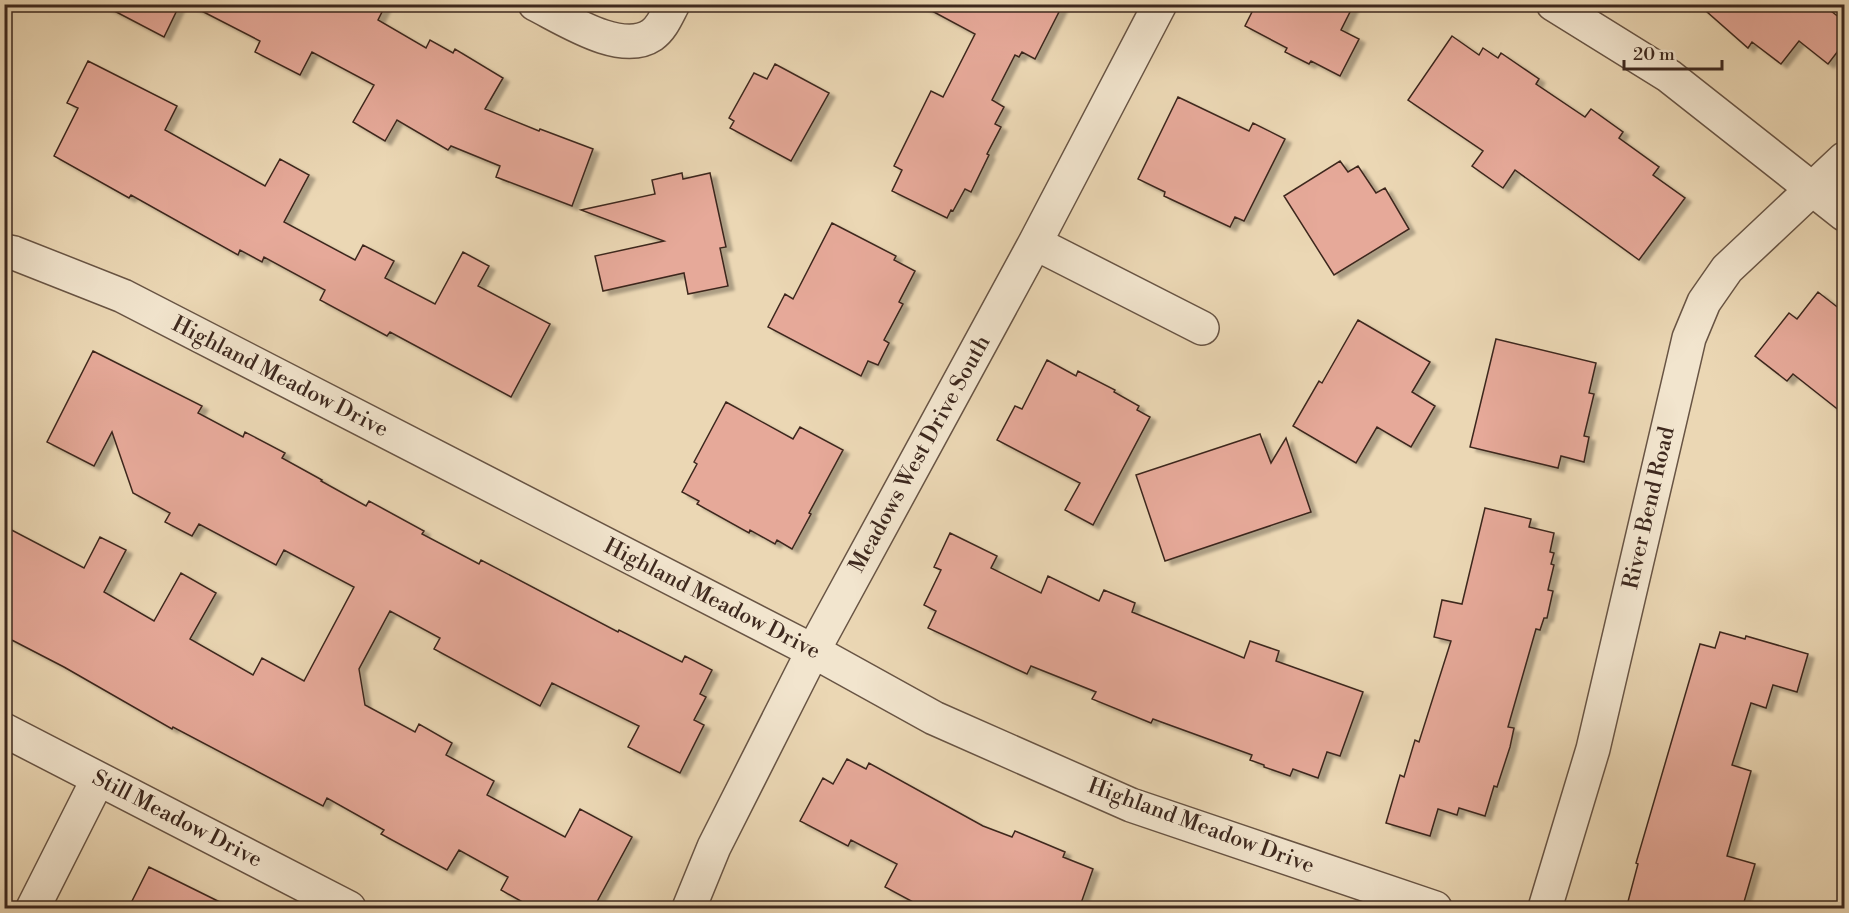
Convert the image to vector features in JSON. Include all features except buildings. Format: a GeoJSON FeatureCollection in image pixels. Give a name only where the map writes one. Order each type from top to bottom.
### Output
{"type":"FeatureCollection","features":[{"type":"Feature","properties":{"kind":"street"},"geometry":{"type":"LineString","coordinates":[[536,4],[606,39],[622,41],[639,41],[653,35],[673,4]]}},
{"type":"Feature","properties":{"kind":"street","name":"Meadows West Drive South"},"geometry":{"type":"LineString","coordinates":[[689,909],[714,847],[813,651],[1035,243],[1160,4]]}},
{"type":"Feature","properties":{"kind":"street"},"geometry":{"type":"LineString","coordinates":[[1553,4],[1669,76],[1845,214]]}},
{"type":"Feature","properties":{"kind":"street","name":"River Bend Road"},"geometry":{"type":"LineString","coordinates":[[1545,909],[1593,749],[1689,338],[1704,302],[1727,269],[1845,159]]}},
{"type":"Feature","properties":{"kind":"street"},"geometry":{"type":"LineString","coordinates":[[1035,243],[1202,328]]}},
{"type":"Feature","properties":{"kind":"street","name":"Highland Meadow Drive"},"geometry":{"type":"LineString","coordinates":[[4,251],[123,296],[813,651],[934,718],[1131,805],[1436,909]]}},
{"type":"Feature","properties":{"kind":"street","name":"Still Meadow Drive"},"geometry":{"type":"LineString","coordinates":[[4,730],[349,909]]}},
{"type":"Feature","properties":{"kind":"street"},"geometry":{"type":"LineString","coordinates":[[33,909],[98,779]]}}]}
